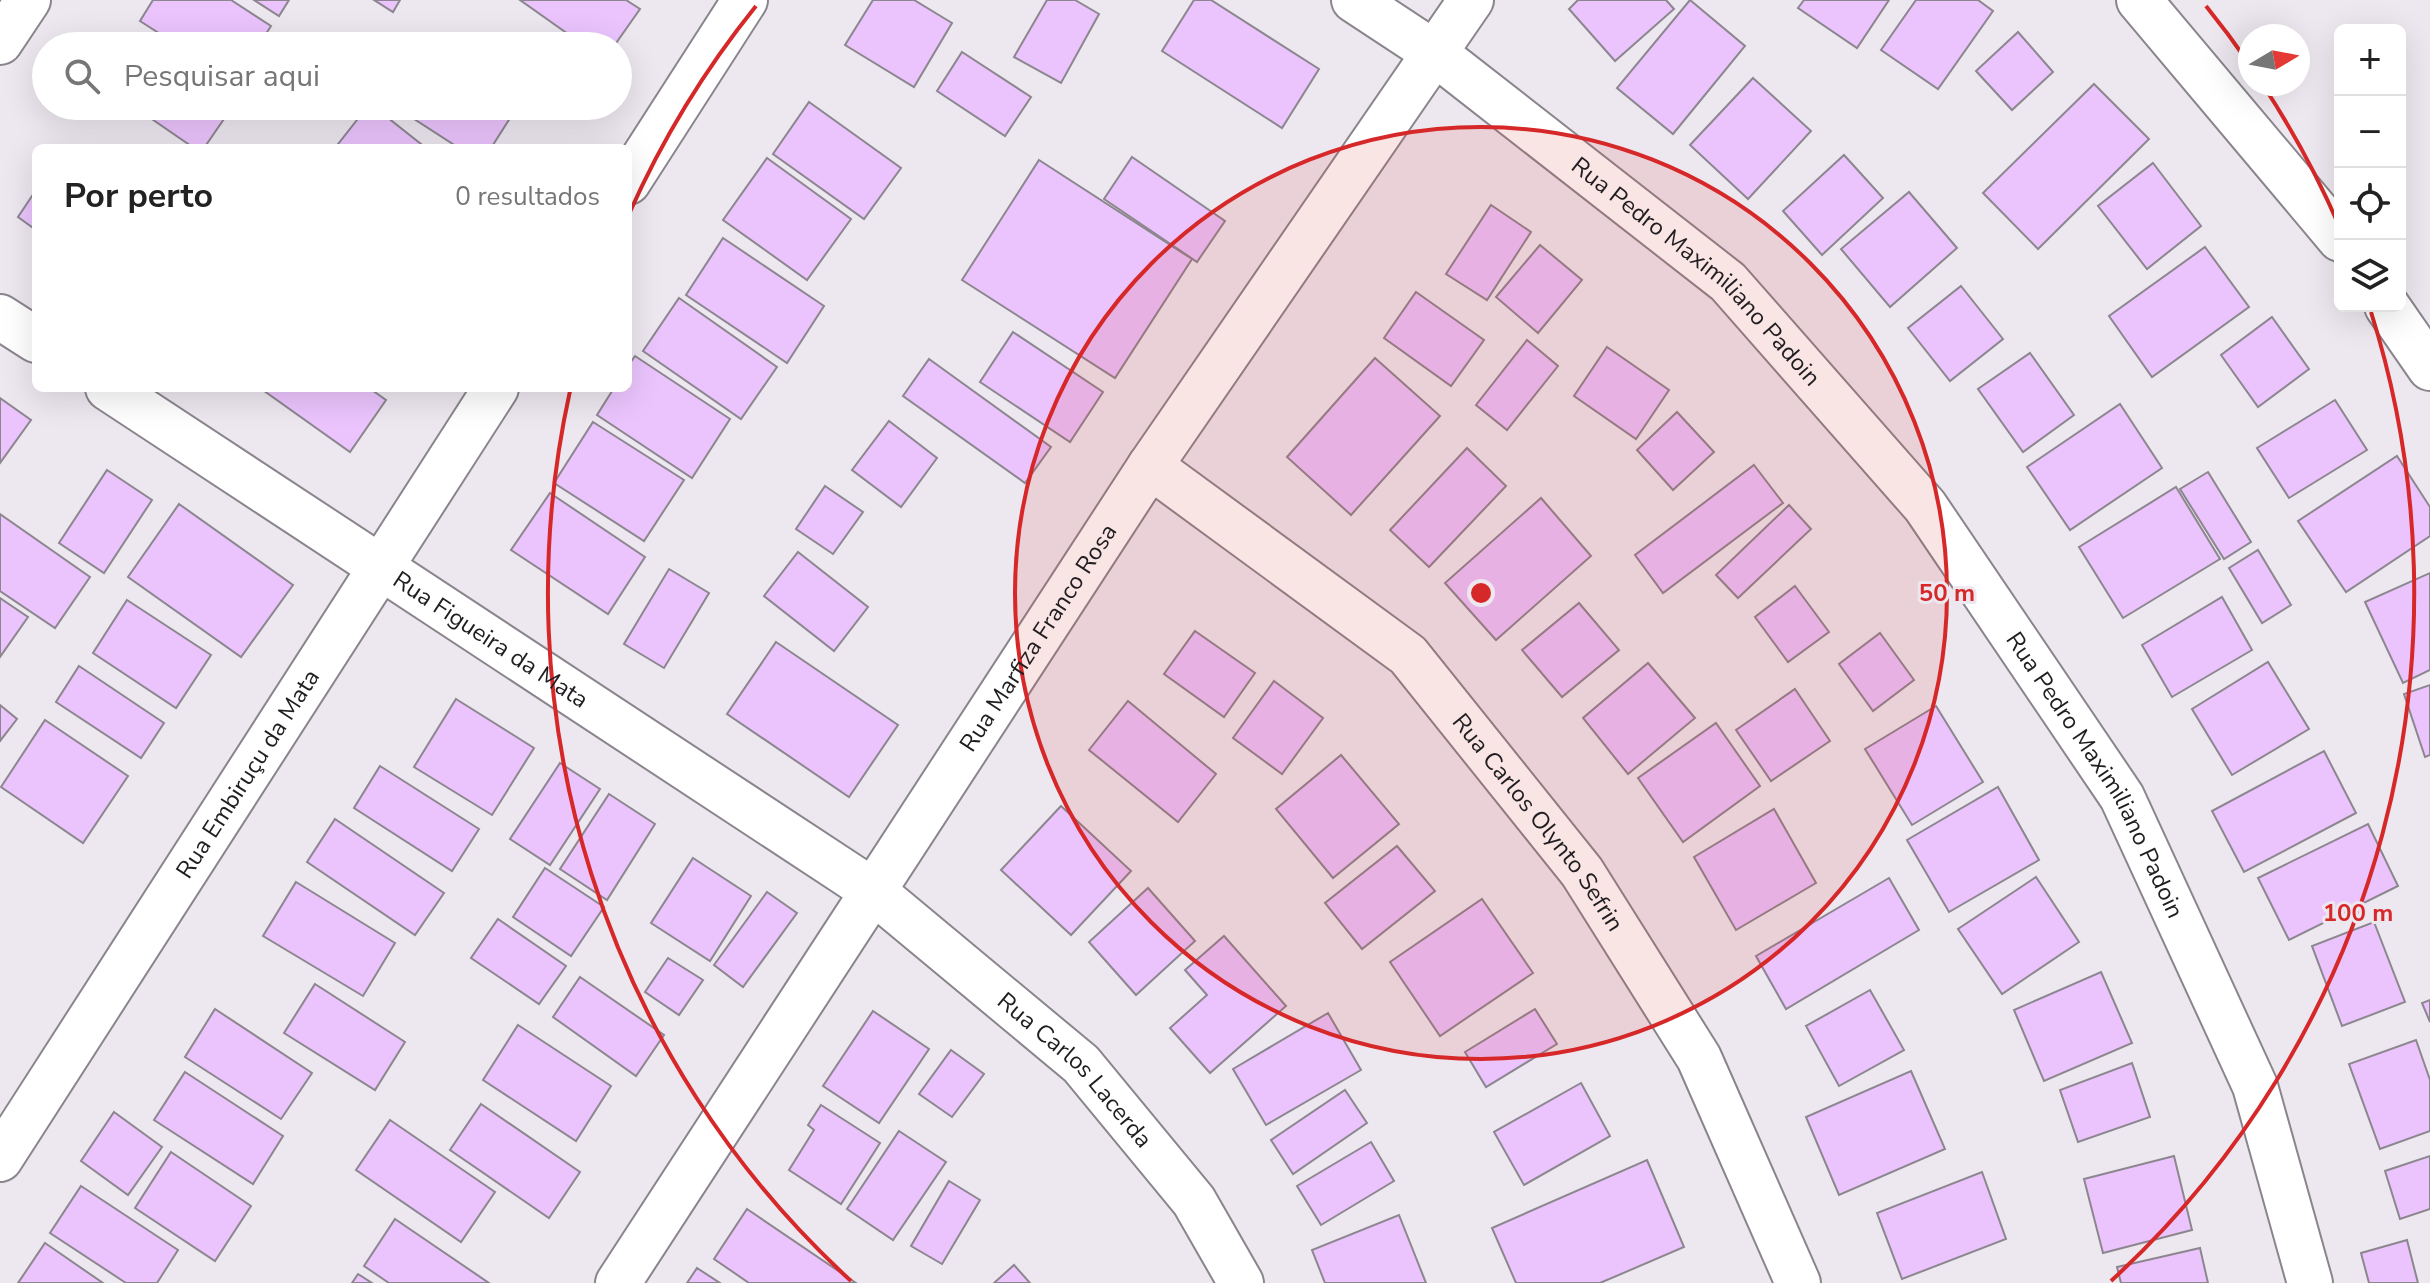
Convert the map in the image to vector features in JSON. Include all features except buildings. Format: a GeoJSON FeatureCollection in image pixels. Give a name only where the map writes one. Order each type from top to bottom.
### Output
{"type":"FeatureCollection","features":[{"type":"Feature","properties":{"kind":"street"},"geometry":{"type":"LineString","coordinates":[[0,42],[28,0]]}},
{"type":"Feature","properties":{"kind":"street"},"geometry":{"type":"LineString","coordinates":[[632,176],[745,0]]}},
{"type":"Feature","properties":{"kind":"street","name":"Rua Pedro Maximiliano Padoin"},"geometry":{"type":"LineString","coordinates":[[1354,0],[1436,54],[1728,282],[1925,506],[2122,797],[2255,1086],[2310,1283]]}},
{"type":"Feature","properties":{"kind":"street","name":"Rua Marfiza Franco Rosa"},"geometry":{"type":"LineString","coordinates":[[618,1283],[1150,466],[1471,0]]}},
{"type":"Feature","properties":{"kind":"street"},"geometry":{"type":"LineString","coordinates":[[2139,0],[2334,231]]}},
{"type":"Feature","properties":{"kind":"street"},"geometry":{"type":"LineString","coordinates":[[2391,312],[2430,368]]}},
{"type":"Feature","properties":{"kind":"street"},"geometry":{"type":"LineString","coordinates":[[0,317],[32,337]]}},
{"type":"Feature","properties":{"kind":"street","name":"Rua Figueira da Mata"},"geometry":{"type":"LineString","coordinates":[[114,392],[873,891]]}},
{"type":"Feature","properties":{"kind":"street","name":"Rua Embiruçu da Mata"},"geometry":{"type":"LineString","coordinates":[[0,1159],[493,392]]}},
{"type":"Feature","properties":{"kind":"street","name":"Rua Carlos Olynto Sefrin"},"geometry":{"type":"LineString","coordinates":[[1150,466],[1408,655],[1582,872],[1699,1058],[1798,1283]]}},
{"type":"Feature","properties":{"kind":"street","name":"Rua Carlos Lacerda"},"geometry":{"type":"LineString","coordinates":[[873,891],[1081,1064],[1194,1201],[1241,1283]]}}]}
